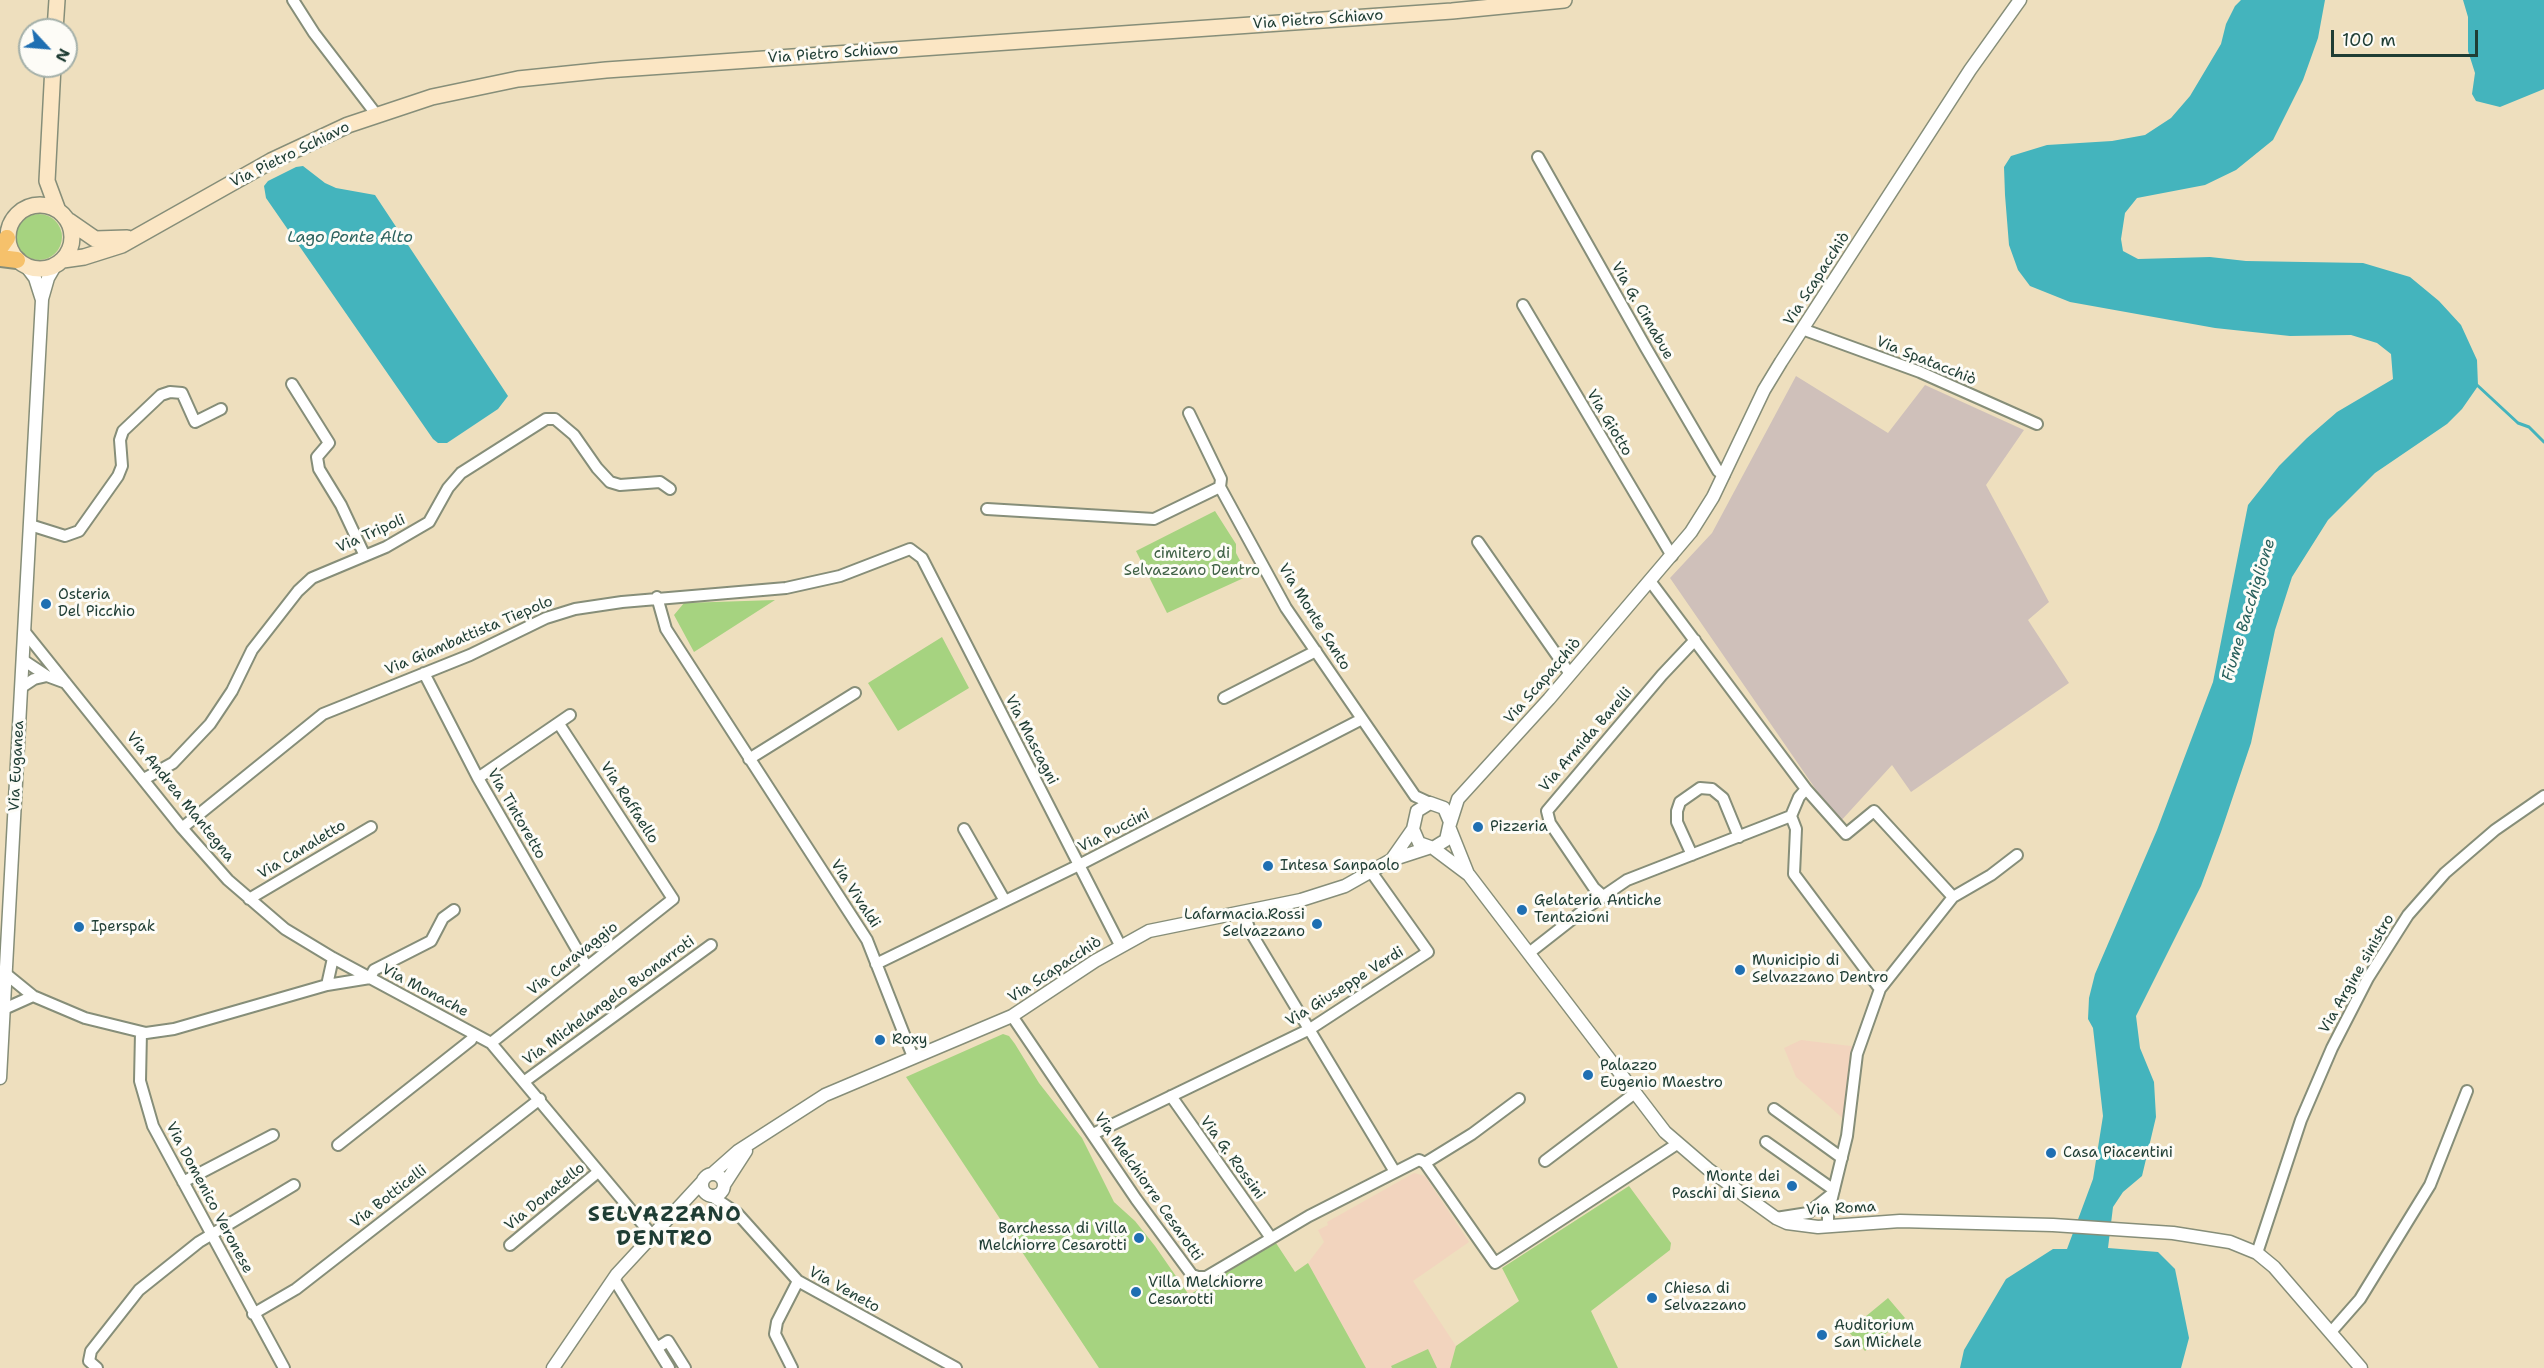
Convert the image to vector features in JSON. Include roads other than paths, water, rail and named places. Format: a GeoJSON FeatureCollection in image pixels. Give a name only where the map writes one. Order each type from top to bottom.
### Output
{"type":"FeatureCollection","features":[{"type":"Feature","properties":{"kind":"highway"},"geometry":{"type":"LineString","coordinates":[[0,258],[22,263]]}},
{"type":"Feature","properties":{"kind":"main road"},"geometry":{"type":"LineString","coordinates":[[56,18],[57,0]]}},
{"type":"Feature","properties":{"kind":"main road","name":"Via Pietro Schiavo"},"geometry":{"type":"LineString","coordinates":[[59,263],[122,245],[271,160],[376,114],[432,97],[507,81],[573,74],[1452,11],[1564,0]]}},
{"type":"Feature","properties":{"kind":"main road"},"geometry":{"type":"LineString","coordinates":[[52,78],[46,181],[57,208],[69,221]]}},
{"type":"Feature","properties":{"kind":"main road","name":"Via Euganea"},"geometry":{"type":"LineString","coordinates":[[22,263],[4,243],[12,219],[39,197],[46,181]]}},
{"type":"Feature","properties":{"kind":"main road"},"geometry":{"type":"LineString","coordinates":[[27,207],[47,205],[57,208]]}},
{"type":"Feature","properties":{"kind":"main road","name":"Via Pietro Schiavo"},"geometry":{"type":"LineString","coordinates":[[69,221],[95,239],[136,237]]}},
{"type":"Feature","properties":{"kind":"main road","name":"Via Euganea"},"geometry":{"type":"LineString","coordinates":[[59,263],[73,241],[69,221]]}},
{"type":"Feature","properties":{"kind":"main road"},"geometry":{"type":"LineString","coordinates":[[22,263],[45,269],[59,263]]}},
{"type":"Feature","properties":{"kind":"street"},"geometry":{"type":"LineString","coordinates":[[293,0],[314,33],[376,114]]}},
{"type":"Feature","properties":{"kind":"street","name":"Via Scapacchiò"},"geometry":{"type":"LineString","coordinates":[[1449,826],[1457,800],[1672,556],[1702,516],[1764,390],[1970,70],[2020,0]]}},
{"type":"Feature","properties":{"kind":"street","name":"Via G. Cimabue"},"geometry":{"type":"LineString","coordinates":[[1538,158],[1652,359],[1718,471],[1724,475]]}},
{"type":"Feature","properties":{"kind":"street","name":"Via Euganea"},"geometry":{"type":"LineString","coordinates":[[22,263],[35,278],[42,300]]}},
{"type":"Feature","properties":{"kind":"street","name":"Via Euganea"},"geometry":{"type":"LineString","coordinates":[[0,1078],[6,974],[3,957],[22,687],[42,300],[48,278],[59,263]]}},
{"type":"Feature","properties":{"kind":"street","name":"Via Giotto"},"geometry":{"type":"LineString","coordinates":[[1523,305],[1672,556]]}},
{"type":"Feature","properties":{"kind":"street","name":"Via Spatacchiò"},"geometry":{"type":"LineString","coordinates":[[1802,329],[1920,372],[2037,424]]}},
{"type":"Feature","properties":{"kind":"street"},"geometry":{"type":"LineString","coordinates":[[292,384],[328,443],[317,457],[319,469],[341,506],[364,554]]}},
{"type":"Feature","properties":{"kind":"street"},"geometry":{"type":"LineString","coordinates":[[30,525],[65,536],[79,531],[118,476],[122,466],[120,440],[123,431],[161,395],[170,392],[182,393],[195,422],[221,409]]}},
{"type":"Feature","properties":{"kind":"street","name":"Via Monte Santo"},"geometry":{"type":"LineString","coordinates":[[1189,413],[1221,480],[1220,487],[1286,608],[1415,796],[1417,811]]}},
{"type":"Feature","properties":{"kind":"street","name":"Via Tripoli"},"geometry":{"type":"LineString","coordinates":[[144,779],[173,763],[210,724],[232,691],[252,650],[298,591],[312,578],[364,554],[386,547],[429,522],[448,488],[461,473],[546,419],[555,419],[574,435],[597,468],[610,482],[620,484],[660,482],[670,489]]}},
{"type":"Feature","properties":{"kind":"street"},"geometry":{"type":"LineString","coordinates":[[987,509],[1154,519],[1220,487]]}},
{"type":"Feature","properties":{"kind":"street"},"geometry":{"type":"LineString","coordinates":[[1478,542],[1570,674]]}},
{"type":"Feature","properties":{"kind":"street","name":"Via Giambattista Tiepolo"},"geometry":{"type":"LineString","coordinates":[[182,828],[323,714],[499,642],[546,618],[575,609],[657,597],[753,593],[786,588],[840,576],[903,549],[913,550]]}},
{"type":"Feature","properties":{"kind":"street","name":"Via Mascagni"},"geometry":{"type":"LineString","coordinates":[[913,550],[922,558],[1120,945]]}},
{"type":"Feature","properties":{"kind":"street"},"geometry":{"type":"LineString","coordinates":[[1650,581],[1806,789],[1846,834],[1874,811],[1953,897]]}},
{"type":"Feature","properties":{"kind":"street","name":"Via Vivaldi"},"geometry":{"type":"LineString","coordinates":[[657,597],[666,629],[867,939],[913,1057]]}},
{"type":"Feature","properties":{"kind":"street","name":"Via Andrea Mantegna"},"geometry":{"type":"LineString","coordinates":[[24,631],[182,828],[249,899],[285,928],[370,978]]}},
{"type":"Feature","properties":{"kind":"street","name":"Via Armida Barelli"},"geometry":{"type":"LineString","coordinates":[[1603,896],[1594,888],[1550,824],[1547,811],[1662,675],[1695,640]]}},
{"type":"Feature","properties":{"kind":"street"},"geometry":{"type":"LineString","coordinates":[[1224,698],[1316,651]]}},
{"type":"Feature","properties":{"kind":"street"},"geometry":{"type":"LineString","coordinates":[[23,660],[34,655],[46,656]]}},
{"type":"Feature","properties":{"kind":"street"},"geometry":{"type":"LineString","coordinates":[[23,660],[47,676],[66,683]]}},
{"type":"Feature","properties":{"kind":"street","name":"Via Tintoretto"},"geometry":{"type":"LineString","coordinates":[[424,673],[478,778],[587,968]]}},
{"type":"Feature","properties":{"kind":"street"},"geometry":{"type":"LineString","coordinates":[[22,687],[34,679],[47,676]]}},
{"type":"Feature","properties":{"kind":"street"},"geometry":{"type":"LineString","coordinates":[[749,759],[855,693]]}},
{"type":"Feature","properties":{"kind":"street"},"geometry":{"type":"LineString","coordinates":[[478,778],[570,715]]}},
{"type":"Feature","properties":{"kind":"street","name":"Via Puccini"},"geometry":{"type":"LineString","coordinates":[[876,964],[1079,865],[1362,719]]}},
{"type":"Feature","properties":{"kind":"street","name":"Via Raffaello"},"geometry":{"type":"LineString","coordinates":[[559,724],[673,899]]}},
{"type":"Feature","properties":{"kind":"street"},"geometry":{"type":"LineString","coordinates":[[1692,855],[1677,822],[1677,811],[1680,802],[1700,788],[1712,789],[1723,798],[1739,837]]}},
{"type":"Feature","properties":{"kind":"street"},"geometry":{"type":"LineString","coordinates":[[1806,789],[1798,797],[1791,816],[1796,830],[1794,874],[1881,988]]}},
{"type":"Feature","properties":{"kind":"street"},"geometry":{"type":"LineString","coordinates":[[1415,796],[1432,803],[1447,812],[1449,826],[1446,840],[1430,848],[1419,843],[1413,829],[1417,811],[1432,803],[1457,800]]}},
{"type":"Feature","properties":{"kind":"street","name":"Via Argine sinistro"},"geometry":{"type":"LineString","coordinates":[[2252,1251],[2301,1120],[2332,1048],[2368,978],[2408,915],[2445,873],[2495,830],[2544,796]]}},
{"type":"Feature","properties":{"kind":"street"},"geometry":{"type":"LineString","coordinates":[[1529,953],[1627,880],[1791,816]]}},
{"type":"Feature","properties":{"kind":"street","name":"Via Roma"},"geometry":{"type":"LineString","coordinates":[[1449,826],[1469,875],[1635,1093],[1677,1144],[1776,1218],[1787,1223],[1809,1227],[1900,1221],[2062,1226],[2173,1233],[2213,1237],[2252,1251]]}},
{"type":"Feature","properties":{"kind":"street","name":"Via Canaletto"},"geometry":{"type":"LineString","coordinates":[[249,899],[371,827]]}},
{"type":"Feature","properties":{"kind":"street"},"geometry":{"type":"LineString","coordinates":[[964,829],[1005,901]]}},
{"type":"Feature","properties":{"kind":"street","name":"Via Scapacchiò"},"geometry":{"type":"LineString","coordinates":[[1391,860],[1413,829]]}},
{"type":"Feature","properties":{"kind":"street","name":"Via Scapacchiò"},"geometry":{"type":"LineString","coordinates":[[553,1368],[614,1279],[651,1234],[707,1178],[738,1151],[825,1095],[1012,1016],[1120,945],[1167,926],[1244,913],[1301,900],[1345,885],[1371,873],[1391,860],[1430,848]]}},
{"type":"Feature","properties":{"kind":"street","name":"Via Roma"},"geometry":{"type":"LineString","coordinates":[[1430,848],[1469,875]]}},
{"type":"Feature","properties":{"kind":"street"},"geometry":{"type":"LineString","coordinates":[[1827,1226],[1842,1158],[1857,1054],[1881,988],[1953,897],[1991,875],[2017,855]]}},
{"type":"Feature","properties":{"kind":"street","name":"Via Giuseppe Verdi"},"geometry":{"type":"LineString","coordinates":[[1093,1134],[1310,1029],[1428,952],[1371,873]]}},
{"type":"Feature","properties":{"kind":"street","name":"Via Caravaggio"},"geometry":{"type":"LineString","coordinates":[[491,1043],[673,899]]}},
{"type":"Feature","properties":{"kind":"street"},"geometry":{"type":"LineString","coordinates":[[370,978],[374,970],[431,941],[443,918],[454,910]]}},
{"type":"Feature","properties":{"kind":"street"},"geometry":{"type":"LineString","coordinates":[[1244,913],[1250,931],[1395,1172]]}},
{"type":"Feature","properties":{"kind":"street","name":"Via Michelangelo Buonarroti"},"geometry":{"type":"LineString","coordinates":[[525,1081],[711,945]]}},
{"type":"Feature","properties":{"kind":"street"},"geometry":{"type":"LineString","coordinates":[[327,985],[333,958]]}},
{"type":"Feature","properties":{"kind":"street","name":"Via Monache"},"geometry":{"type":"LineString","coordinates":[[6,974],[33,996],[85,1018],[141,1032],[174,1029],[327,985],[370,978],[491,1043],[651,1234]]}},
{"type":"Feature","properties":{"kind":"street"},"geometry":{"type":"LineString","coordinates":[[4,1009],[33,996]]}},
{"type":"Feature","properties":{"kind":"street","name":"Via Melchiorre Cesarotti"},"geometry":{"type":"LineString","coordinates":[[1012,1016],[1136,1199],[1192,1275],[1206,1277],[1271,1238],[1395,1172],[1419,1160],[1425,1163],[1472,1134],[1519,1099]]}},
{"type":"Feature","properties":{"kind":"street","name":"Via Domenico Veronese"},"geometry":{"type":"LineString","coordinates":[[141,1032],[140,1081],[148,1113],[253,1314],[284,1368]]}},
{"type":"Feature","properties":{"kind":"street"},"geometry":{"type":"LineString","coordinates":[[338,1145],[471,1040],[474,1034]]}},
{"type":"Feature","properties":{"kind":"street"},"geometry":{"type":"LineString","coordinates":[[2331,1332],[2360,1299],[2430,1185],[2467,1090]]}},
{"type":"Feature","properties":{"kind":"street"},"geometry":{"type":"LineString","coordinates":[[1545,1161],[1635,1093]]}},
{"type":"Feature","properties":{"kind":"street","name":"Via G. Rossini"},"geometry":{"type":"LineString","coordinates":[[1171,1096],[1271,1238]]}},
{"type":"Feature","properties":{"kind":"street","name":"Via Botticelli"},"geometry":{"type":"LineString","coordinates":[[253,1314],[296,1289],[540,1099]]}},
{"type":"Feature","properties":{"kind":"street"},"geometry":{"type":"LineString","coordinates":[[1774,1109],[1842,1158]]}},
{"type":"Feature","properties":{"kind":"street"},"geometry":{"type":"LineString","coordinates":[[183,1182],[273,1135]]}},
{"type":"Feature","properties":{"kind":"street"},"geometry":{"type":"LineString","coordinates":[[1766,1142],[1833,1192]]}},
{"type":"Feature","properties":{"kind":"street"},"geometry":{"type":"LineString","coordinates":[[1425,1163],[1495,1263],[1677,1144]]}},
{"type":"Feature","properties":{"kind":"street","name":"Via Scapacchiò"},"geometry":{"type":"LineString","coordinates":[[678,1209],[722,1192],[750,1145]]}},
{"type":"Feature","properties":{"kind":"street","name":"Via Donatello"},"geometry":{"type":"LineString","coordinates":[[510,1245],[598,1172]]}},
{"type":"Feature","properties":{"kind":"street"},"geometry":{"type":"LineString","coordinates":[[712,1197],[703,1191],[707,1178],[722,1178],[724,1186]]}},
{"type":"Feature","properties":{"kind":"street"},"geometry":{"type":"LineString","coordinates":[[97,1368],[89,1361],[91,1351],[139,1290],[211,1235],[294,1185]]}},
{"type":"Feature","properties":{"kind":"street","name":"Via Veneto"},"geometry":{"type":"LineString","coordinates":[[724,1186],[737,1213]]}},
{"type":"Feature","properties":{"kind":"street"},"geometry":{"type":"LineString","coordinates":[[1776,1218],[1808,1213],[1833,1192]]}},
{"type":"Feature","properties":{"kind":"street","name":"Via Veneto"},"geometry":{"type":"LineString","coordinates":[[712,1197],[737,1213],[798,1281],[956,1368]]}},
{"type":"Feature","properties":{"kind":"street"},"geometry":{"type":"LineString","coordinates":[[1809,1227],[1819,1206]]}},
{"type":"Feature","properties":{"kind":"street"},"geometry":{"type":"LineString","coordinates":[[2252,1251],[2280,1272],[2361,1368]]}},
{"type":"Feature","properties":{"kind":"street"},"geometry":{"type":"LineString","coordinates":[[614,1279],[669,1368]]}},
{"type":"Feature","properties":{"kind":"street"},"geometry":{"type":"LineString","coordinates":[[792,1368],[775,1334],[777,1322],[798,1281]]}},
{"type":"Feature","properties":{"kind":"street"},"geometry":{"type":"LineString","coordinates":[[657,1348],[668,1341],[685,1368]]}},
{"type":"Feature","properties":{"kind":"water","name":"Fiume Bacchiglione"},"geometry":{"type":"Polygon","coordinates":[[[2241,0],[2325,0],[2318,38],[2303,80],[2273,140],[2236,170],[2205,185],[2137,198],[2125,213],[2121,239],[2123,251],[2138,259],[2210,257],[2246,261],[2363,263],[2410,277],[2439,301],[2461,325],[2477,360],[2478,386],[2462,409],[2447,424],[2375,473],[2328,520],[2292,577],[2275,630],[2251,743],[2221,832],[2201,886],[2136,1016],[2140,1048],[2154,1082],[2156,1117],[2142,1176],[2123,1192],[2113,1207],[2108,1248],[2158,1252],[2175,1269],[2189,1338],[2181,1368],[1960,1368],[1964,1350],[2006,1279],[2053,1249],[2067,1249],[2093,1179],[2103,1116],[2093,1028],[2088,1019],[2089,998],[2095,974],[2157,830],[2213,682],[2248,505],[2279,466],[2307,438],[2337,412],[2393,379],[2391,354],[2377,343],[2351,335],[2290,336],[2215,328],[2070,302],[2030,286],[2018,270],[2009,245],[2005,195],[2004,167],[2011,156],[2047,145],[2112,141],[2145,135],[2171,118],[2190,96],[2221,44],[2226,24],[2235,6],[2241,0]]]}},
{"type":"Feature","properties":{"kind":"water"},"geometry":{"type":"Polygon","coordinates":[[[2463,0],[2544,0],[2544,89],[2500,107],[2476,101],[2472,94],[2475,73],[2468,51],[2468,17],[2463,0]]]}},
{"type":"Feature","properties":{"kind":"water","name":"Lago Ponte Alto"},"geometry":{"type":"Polygon","coordinates":[[[303,166],[325,183],[336,188],[375,195],[508,396],[498,409],[447,443],[438,443],[433,439],[266,198],[264,186],[268,181],[296,167],[303,166]]]}},
{"type":"Feature","properties":{"kind":"waterway"},"geometry":{"type":"LineString","coordinates":[[2477,385],[2518,423],[2529,427],[2544,442]]}},
{"type":"Feature","properties":{"kind":"place","name":"Osteria Del Picchio"},"geometry":{"type":"Point","coordinates":[46,604]}},
{"type":"Feature","properties":{"kind":"place","name":"Pizzeria"},"geometry":{"type":"Point","coordinates":[1478,827]}},
{"type":"Feature","properties":{"kind":"place","name":"Intesa Sanpaolo"},"geometry":{"type":"Point","coordinates":[1268,866]}},
{"type":"Feature","properties":{"kind":"place","name":"Gelateria Antiche Tentazioni"},"geometry":{"type":"Point","coordinates":[1522,910]}},
{"type":"Feature","properties":{"kind":"place","name":"Lafarmacia.Rossi Selvazzano"},"geometry":{"type":"Point","coordinates":[1317,924]}},
{"type":"Feature","properties":{"kind":"place","name":"Iperspak"},"geometry":{"type":"Point","coordinates":[79,927]}},
{"type":"Feature","properties":{"kind":"place","name":"Municipio di Selvazzano Dentro"},"geometry":{"type":"Point","coordinates":[1740,970]}},
{"type":"Feature","properties":{"kind":"place","name":"Roxy"},"geometry":{"type":"Point","coordinates":[880,1040]}},
{"type":"Feature","properties":{"kind":"place","name":"Palazzo Eugenio Maestro"},"geometry":{"type":"Point","coordinates":[1588,1075]}},
{"type":"Feature","properties":{"kind":"place","name":"Casa Piacentini"},"geometry":{"type":"Point","coordinates":[2051,1153]}},
{"type":"Feature","properties":{"kind":"place","name":"Monte dei Paschi di Siena"},"geometry":{"type":"Point","coordinates":[1792,1186]}},
{"type":"Feature","properties":{"kind":"place","name":"Barchessa di Villa Melchiorre Cesarotti"},"geometry":{"type":"Point","coordinates":[1139,1238]}},
{"type":"Feature","properties":{"kind":"place","name":"Villa Melchiorre Cesarotti"},"geometry":{"type":"Point","coordinates":[1136,1292]}},
{"type":"Feature","properties":{"kind":"place","name":"Chiesa di Selvazzano"},"geometry":{"type":"Point","coordinates":[1652,1298]}},
{"type":"Feature","properties":{"kind":"place","name":"Auditorium San Michele"},"geometry":{"type":"Point","coordinates":[1822,1335]}},
{"type":"Feature","properties":{"kind":"district","name":"SELVAZZANO DENTRO"},"geometry":{"type":"Point","coordinates":[665,1228]}},
{"type":"Feature","properties":{"kind":"park label","name":"cimitero di Selvazzano Dentro"},"geometry":{"type":"Point","coordinates":[1192,562]}}]}
